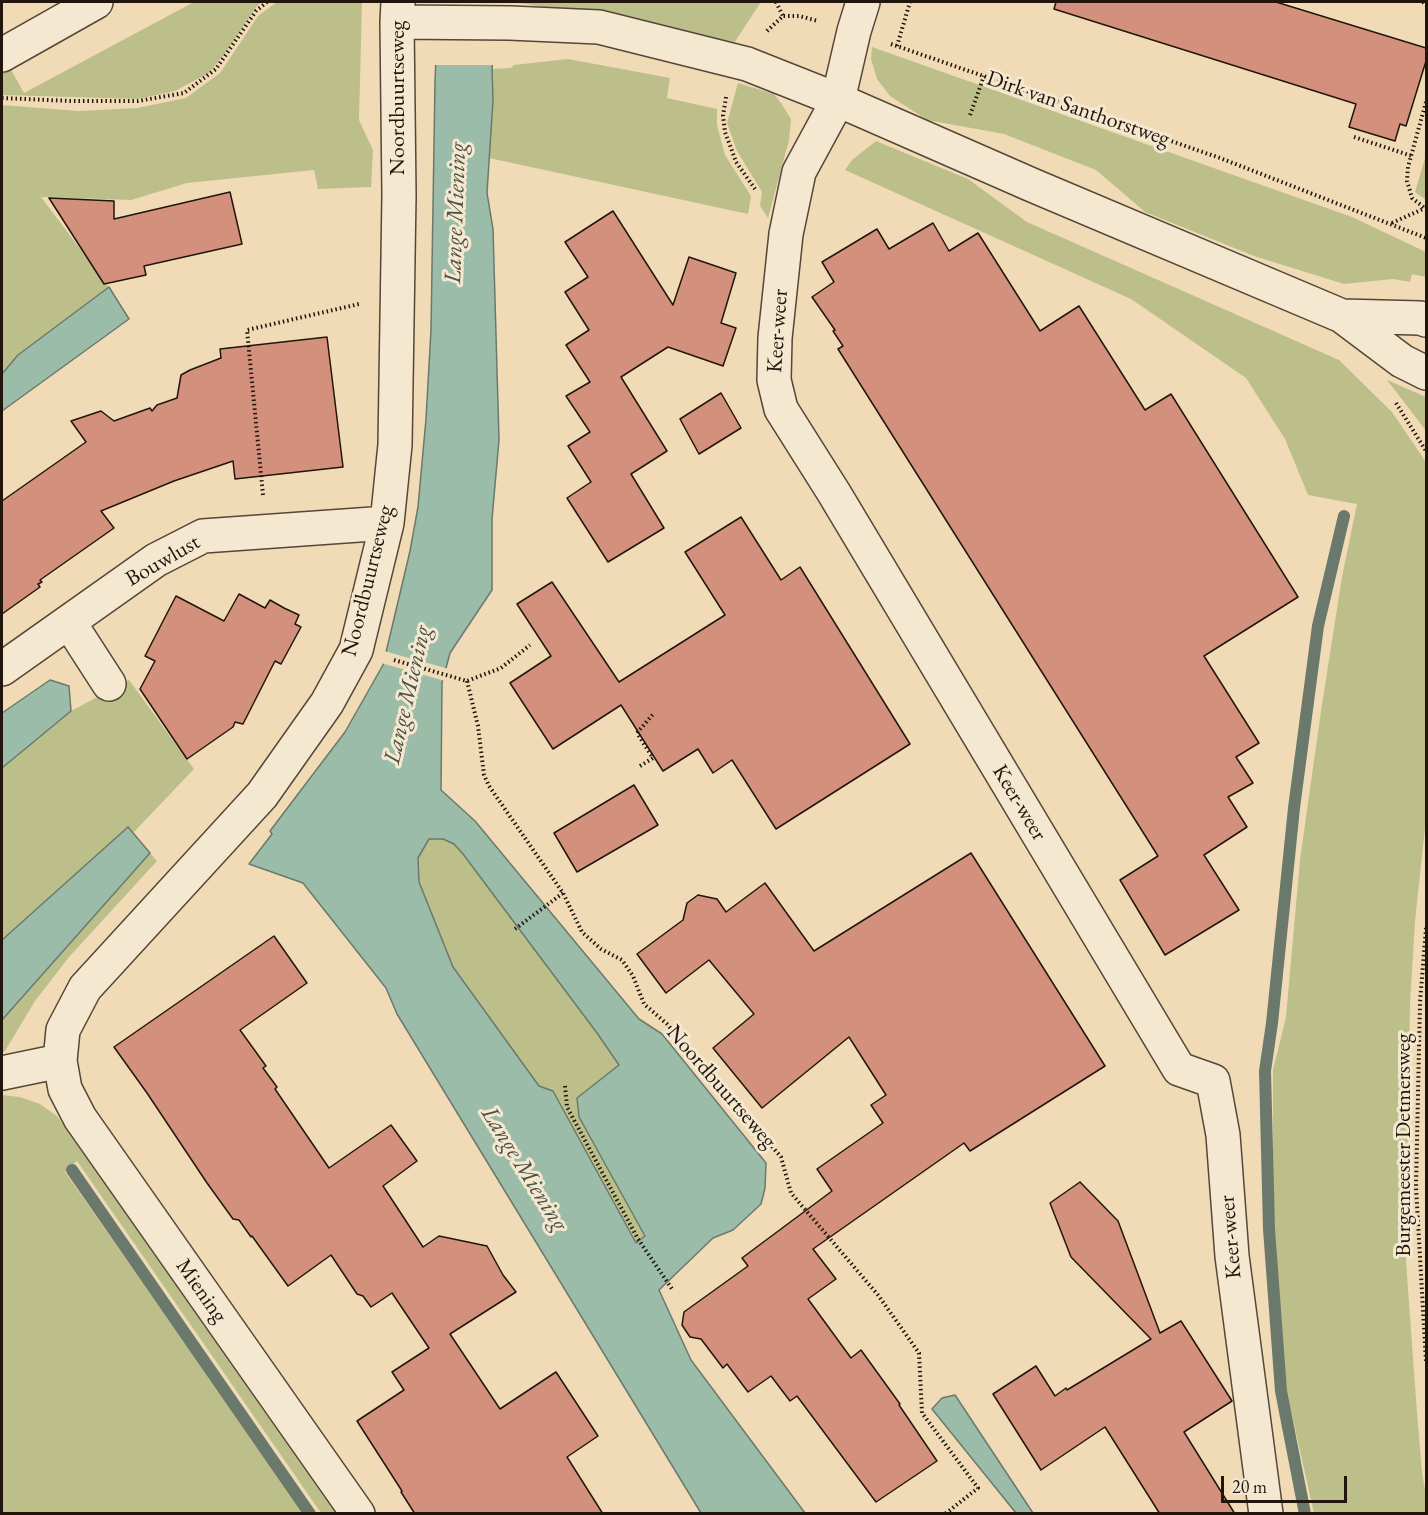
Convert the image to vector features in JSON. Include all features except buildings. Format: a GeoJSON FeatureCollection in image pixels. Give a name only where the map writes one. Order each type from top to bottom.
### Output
{"type":"FeatureCollection","features":[{"type":"Feature","properties":{"kind":"street"},"geometry":{"type":"LineString","coordinates":[[2,55],[96,2]]}},
{"type":"Feature","properties":{"kind":"street"},"geometry":{"type":"LineString","coordinates":[[405,15],[599,27],[743,63],[838,100],[1342,316],[1402,361],[1426,373]]}},
{"type":"Feature","properties":{"kind":"street","name":"Noordbuurtseweg"},"geometry":{"type":"LineString","coordinates":[[60,1061],[63,1030],[85,988],[262,795],[327,703],[356,650],[387,523],[395,445],[399,195],[405,15]]}},
{"type":"Feature","properties":{"kind":"street","name":"Keer-weer"},"geometry":{"type":"LineString","coordinates":[[858,16],[838,100],[799,172],[786,234],[774,369],[774,380],[781,409],[834,493],[1179,1069],[1213,1081],[1222,1135],[1232,1256],[1266,1514]]}},
{"type":"Feature","properties":{"kind":"street"},"geometry":{"type":"LineString","coordinates":[[1342,316],[1426,320]]}},
{"type":"Feature","properties":{"kind":"street","name":"Bouwlust"},"geometry":{"type":"LineString","coordinates":[[2,669],[156,560],[203,536],[387,523]]}},
{"type":"Feature","properties":{"kind":"street"},"geometry":{"type":"LineString","coordinates":[[69,622],[109,684]]}},
{"type":"Feature","properties":{"kind":"street"},"geometry":{"type":"LineString","coordinates":[[2,1073],[60,1061]]}},
{"type":"Feature","properties":{"kind":"street","name":"Miening"},"geometry":{"type":"LineString","coordinates":[[60,1061],[65,1089],[80,1118],[358,1514]]}},
{"type":"Feature","properties":{"kind":"path"},"geometry":{"type":"LineString","coordinates":[[2,98],[138,101],[184,93],[216,69],[256,11],[267,2]]}},
{"type":"Feature","properties":{"kind":"path"},"geometry":{"type":"LineString","coordinates":[[757,192],[736,162],[725,132],[723,116],[725,102],[743,63],[766,33],[783,16],[776,2]]}},
{"type":"Feature","properties":{"kind":"path"},"geometry":{"type":"LineString","coordinates":[[897,46],[910,2]]}},
{"type":"Feature","properties":{"kind":"path"},"geometry":{"type":"LineString","coordinates":[[1423,2],[1426,5]]}},
{"type":"Feature","properties":{"kind":"path","name":"Dirk van Santhorstweg"},"geometry":{"type":"LineString","coordinates":[[783,16],[858,16],[897,46],[1220,158],[1426,238]]}},
{"type":"Feature","properties":{"kind":"path"},"geometry":{"type":"LineString","coordinates":[[1392,224],[1426,208],[1412,198],[1407,182],[1426,102]]}},
{"type":"Feature","properties":{"kind":"path"},"geometry":{"type":"LineString","coordinates":[[1354,137],[1412,156]]}},
{"type":"Feature","properties":{"kind":"path"},"geometry":{"type":"LineString","coordinates":[[267,531],[247,330],[397,295]]}},
{"type":"Feature","properties":{"kind":"path"},"geometry":{"type":"LineString","coordinates":[[467,681],[501,668],[531,645]]}},
{"type":"Feature","properties":{"kind":"path","name":"Noordbuurtseweg"},"geometry":{"type":"LineString","coordinates":[[394,660],[467,681],[478,726],[484,775],[489,786],[563,892],[582,932],[602,949],[621,960],[633,976],[645,1004],[667,1024],[781,1157],[791,1193],[878,1294],[919,1353],[922,1413],[978,1488],[945,1514]]}},
{"type":"Feature","properties":{"kind":"path"},"geometry":{"type":"LineString","coordinates":[[640,766],[652,758],[637,733],[654,713]]}},
{"type":"Feature","properties":{"kind":"path"},"geometry":{"type":"LineString","coordinates":[[515,929],[563,892]]}},
{"type":"Feature","properties":{"kind":"path","name":"Burgemeester Detmersweg"},"geometry":{"type":"LineString","coordinates":[[1426,928],[1420,1002],[1416,1187],[1426,1362]]}},
{"type":"Feature","properties":{"kind":"path"},"geometry":{"type":"LineString","coordinates":[[565,1086],[567,1107],[638,1239],[672,1288]]}},
{"type":"Feature","properties":{"kind":"green space"},"geometry":{"type":"Polygon","coordinates":[[[194,2],[262,2],[209,73],[175,91],[138,99],[2,95],[2,73],[10,68],[24,93],[194,2]]]}},
{"type":"Feature","properties":{"kind":"green space"},"geometry":{"type":"Polygon","coordinates":[[[277,2],[362,2],[359,120],[373,150],[371,187],[318,189],[314,170],[187,183],[131,200],[41,197],[109,287],[18,355],[2,374],[2,105],[78,111],[137,108],[186,98],[220,73],[258,16],[277,2]]]}},
{"type":"Feature","properties":{"kind":"green space"},"geometry":{"type":"Polygon","coordinates":[[[761,2],[734,43],[519,3],[761,2]]]}},
{"type":"Feature","properties":{"kind":"green space"},"geometry":{"type":"Polygon","coordinates":[[[872,47],[1352,217],[1426,252],[1426,277],[1412,274],[1410,282],[1393,279],[1344,284],[1254,256],[1145,212],[1096,170],[1004,134],[927,120],[890,96],[877,79],[871,59],[872,47]]]}},
{"type":"Feature","properties":{"kind":"green space"},"geometry":{"type":"Polygon","coordinates":[[[568,59],[670,78],[667,98],[717,109],[717,125],[725,155],[751,196],[748,214],[489,158],[493,100],[492,69],[568,59]]]}},
{"type":"Feature","properties":{"kind":"green space"},"geometry":{"type":"Polygon","coordinates":[[[738,83],[774,94],[791,119],[789,140],[768,218],[760,206],[762,192],[737,151],[727,123],[738,83]]]}},
{"type":"Feature","properties":{"kind":"green space"},"geometry":{"type":"Polygon","coordinates":[[[876,141],[968,179],[1027,222],[1339,360],[1392,412],[1426,462],[1426,819],[1415,921],[1410,1004],[1406,1261],[1426,1513],[1314,1513],[1287,1393],[1277,1281],[1273,1187],[1273,1070],[1286,1017],[1300,860],[1321,711],[1342,577],[1357,504],[1308,495],[1285,439],[1246,378],[1131,299],[845,170],[852,160],[876,141]]]}},
{"type":"Feature","properties":{"kind":"green space"},"geometry":{"type":"Polygon","coordinates":[[[1426,155],[1426,200],[1415,192],[1426,155]]]}},
{"type":"Feature","properties":{"kind":"green space"},"geometry":{"type":"Polygon","coordinates":[[[1387,380],[1426,397],[1426,432],[1424,428],[1387,380]]]}},
{"type":"Feature","properties":{"kind":"green space"},"geometry":{"type":"Polygon","coordinates":[[[129,680],[194,769],[133,833],[128,828],[2,940],[2,768],[71,711],[129,680]]]}},
{"type":"Feature","properties":{"kind":"green space"},"geometry":{"type":"Polygon","coordinates":[[[429,839],[443,839],[454,844],[463,854],[619,1065],[578,1098],[579,1117],[645,1236],[635,1244],[553,1091],[539,1086],[453,967],[419,882],[418,858],[429,839]]]}},
{"type":"Feature","properties":{"kind":"green space"},"geometry":{"type":"Polygon","coordinates":[[[150,853],[157,861],[69,957],[35,1001],[2,1053],[2,1020],[150,853]]]}},
{"type":"Feature","properties":{"kind":"green space"},"geometry":{"type":"Polygon","coordinates":[[[2,1095],[20,1097],[40,1104],[57,1116],[335,1513],[321,1513],[77,1161],[65,1172],[304,1513],[2,1513],[2,1095]]]}},
{"type":"Feature","properties":{"kind":"water","name":"Lange Miening"},"geometry":{"type":"Polygon","coordinates":[[[438,2],[499,2],[492,69],[493,100],[487,193],[493,229],[499,440],[492,519],[492,590],[450,653],[442,683],[441,790],[475,821],[639,1019],[662,1034],[766,1163],[765,1188],[761,1204],[733,1230],[713,1238],[659,1290],[691,1360],[805,1513],[701,1513],[397,1014],[386,988],[303,883],[249,864],[272,834],[270,831],[345,732],[383,665],[418,507],[426,419],[431,330],[438,2]],[[429,839],[418,858],[419,882],[453,967],[539,1086],[553,1091],[636,1243],[645,1236],[579,1117],[577,1098],[619,1065],[463,854],[454,844],[443,839],[429,839]]]}},
{"type":"Feature","properties":{"kind":"water"},"geometry":{"type":"Polygon","coordinates":[[[109,287],[129,319],[2,411],[2,374],[18,355],[109,287]]]}},
{"type":"Feature","properties":{"kind":"water"},"geometry":{"type":"Polygon","coordinates":[[[50,680],[69,686],[71,711],[2,768],[2,713],[50,680]]]}},
{"type":"Feature","properties":{"kind":"water"},"geometry":{"type":"Polygon","coordinates":[[[128,827],[150,853],[2,1020],[2,940],[128,827]]]}},
{"type":"Feature","properties":{"kind":"water"},"geometry":{"type":"Polygon","coordinates":[[[955,1395],[1033,1513],[1016,1513],[932,1409],[942,1398],[955,1395]]]}},
{"type":"Feature","properties":{"kind":"pier"},"geometry":{"type":"Polygon","coordinates":[[[435,2],[502,2],[496,65],[432,65],[435,2]]]}},
{"type":"Feature","properties":{"kind":"pier"},"geometry":{"type":"Polygon","coordinates":[[[384,651],[449,669],[445,681],[381,663],[384,651]]]}},
{"type":"Feature","properties":{"kind":"waterway"},"geometry":{"type":"LineString","coordinates":[[1305,1514],[1281,1391],[1269,1229],[1265,1071],[1294,808],[1318,626],[1344,516]]}},
{"type":"Feature","properties":{"kind":"waterway"},"geometry":{"type":"LineString","coordinates":[[72,1170],[310,1514]]}}]}
